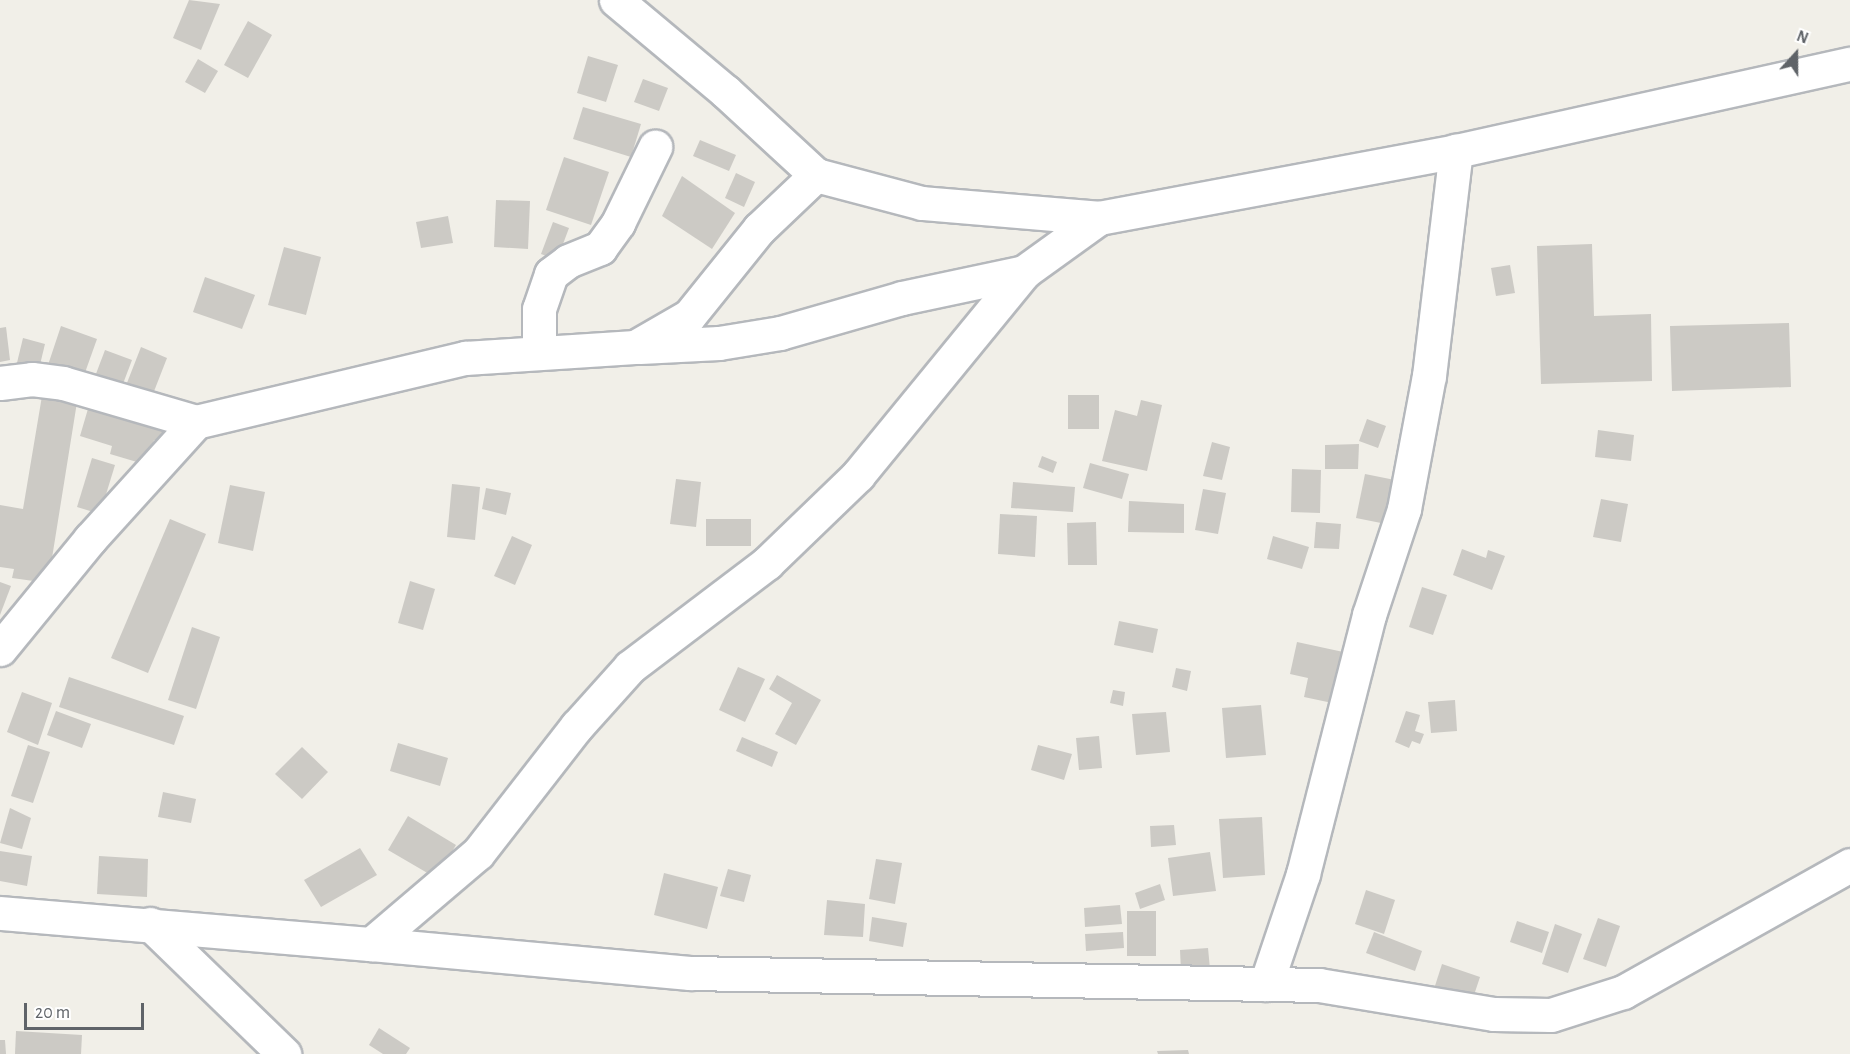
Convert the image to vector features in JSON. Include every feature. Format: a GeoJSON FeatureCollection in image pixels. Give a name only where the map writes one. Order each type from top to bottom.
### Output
{"type":"FeatureCollection","features":[{"type":"Feature","properties":{"kind":"street"},"geometry":{"type":"LineString","coordinates":[[616,0],[725,91],[816,175],[922,203],[1099,218],[1456,151],[1850,64]]}},
{"type":"Feature","properties":{"kind":"street"},"geometry":{"type":"LineString","coordinates":[[539,353],[538,309],[551,274],[568,261],[600,248],[618,223],[655,147]]}},
{"type":"Feature","properties":{"kind":"street"},"geometry":{"type":"LineString","coordinates":[[1266,984],[1303,874],[1369,615],[1404,509],[1429,376],[1456,151]]}},
{"type":"Feature","properties":{"kind":"street"},"geometry":{"type":"LineString","coordinates":[[635,348],[689,316],[759,230],[816,175]]}},
{"type":"Feature","properties":{"kind":"street"},"geometry":{"type":"LineString","coordinates":[[371,944],[478,853],[577,726],[630,668],[767,562],[858,475],[1023,272],[1099,218]]}},
{"type":"Feature","properties":{"kind":"street"},"geometry":{"type":"LineString","coordinates":[[0,383],[32,379],[63,383],[196,422],[465,358],[719,343],[780,333],[902,298],[1023,272]]}},
{"type":"Feature","properties":{"kind":"street"},"geometry":{"type":"LineString","coordinates":[[0,649],[90,539],[196,422]]}},
{"type":"Feature","properties":{"kind":"street"},"geometry":{"type":"LineString","coordinates":[[0,914],[150,924],[690,973],[1319,985],[1494,1014],[1551,1015],[1623,992],[1850,866]]}},
{"type":"Feature","properties":{"kind":"street"},"geometry":{"type":"LineString","coordinates":[[150,924],[284,1054]]}},
{"type":"Feature","properties":{"kind":"building"},"geometry":{"type":"Polygon","coordinates":[[[189,0],[220,4],[201,50],[173,38],[189,0]]]}},
{"type":"Feature","properties":{"kind":"building"},"geometry":{"type":"Polygon","coordinates":[[[248,21],[272,35],[248,78],[224,65],[248,21]]]}},
{"type":"Feature","properties":{"kind":"building"},"geometry":{"type":"Polygon","coordinates":[[[588,56],[618,65],[606,102],[577,93],[588,56]]]}},
{"type":"Feature","properties":{"kind":"building"},"geometry":{"type":"Polygon","coordinates":[[[198,59],[218,71],[205,93],[185,82],[198,59]]]}},
{"type":"Feature","properties":{"kind":"building"},"geometry":{"type":"Polygon","coordinates":[[[643,79],[668,88],[659,111],[634,102],[643,79]]]}},
{"type":"Feature","properties":{"kind":"building"},"geometry":{"type":"Polygon","coordinates":[[[583,107],[641,124],[631,157],[573,139],[583,107]]]}},
{"type":"Feature","properties":{"kind":"building"},"geometry":{"type":"Polygon","coordinates":[[[700,140],[736,155],[729,171],[693,156],[700,140]]]}},
{"type":"Feature","properties":{"kind":"building"},"geometry":{"type":"Polygon","coordinates":[[[564,157],[609,172],[591,225],[546,210],[564,157]]]}},
{"type":"Feature","properties":{"kind":"building"},"geometry":{"type":"Polygon","coordinates":[[[736,173],[755,182],[744,207],[725,198],[736,173]]]}},
{"type":"Feature","properties":{"kind":"building"},"geometry":{"type":"Polygon","coordinates":[[[682,176],[735,213],[712,249],[662,216],[682,176]]]}},
{"type":"Feature","properties":{"kind":"building"},"geometry":{"type":"Polygon","coordinates":[[[496,200],[530,201],[528,249],[494,247],[496,200]]]}},
{"type":"Feature","properties":{"kind":"building"},"geometry":{"type":"Polygon","coordinates":[[[448,216],[453,243],[421,248],[416,222],[448,216]]]}},
{"type":"Feature","properties":{"kind":"building"},"geometry":{"type":"Polygon","coordinates":[[[553,222],[569,228],[557,260],[541,254],[553,222]]]}},
{"type":"Feature","properties":{"kind":"building"},"geometry":{"type":"Polygon","coordinates":[[[1592,244],[1594,316],[1651,314],[1652,381],[1541,384],[1537,246],[1592,244]]]}},
{"type":"Feature","properties":{"kind":"building"},"geometry":{"type":"Polygon","coordinates":[[[284,247],[321,257],[306,315],[268,305],[284,247]]]}},
{"type":"Feature","properties":{"kind":"building"},"geometry":{"type":"Polygon","coordinates":[[[1510,265],[1515,293],[1496,296],[1491,268],[1510,265]]]}},
{"type":"Feature","properties":{"kind":"building"},"geometry":{"type":"Polygon","coordinates":[[[205,277],[255,295],[242,329],[193,312],[205,277]]]}},
{"type":"Feature","properties":{"kind":"building"},"geometry":{"type":"Polygon","coordinates":[[[1789,323],[1791,387],[1672,391],[1670,326],[1789,323]]]}},
{"type":"Feature","properties":{"kind":"building"},"geometry":{"type":"Polygon","coordinates":[[[61,326],[97,339],[82,381],[47,368],[61,326]]]}},
{"type":"Feature","properties":{"kind":"building"},"geometry":{"type":"Polygon","coordinates":[[[6,327],[10,360],[0,362],[0,328],[6,327]]]}},
{"type":"Feature","properties":{"kind":"building"},"geometry":{"type":"Polygon","coordinates":[[[23,338],[45,344],[37,377],[15,371],[23,338]]]}},
{"type":"Feature","properties":{"kind":"building"},"geometry":{"type":"Polygon","coordinates":[[[141,347],[167,358],[151,399],[125,388],[141,347]]]}},
{"type":"Feature","properties":{"kind":"building"},"geometry":{"type":"Polygon","coordinates":[[[105,350],[132,360],[118,397],[91,387],[105,350]]]}},
{"type":"Feature","properties":{"kind":"building"},"geometry":{"type":"Polygon","coordinates":[[[43,390],[78,396],[48,583],[12,578],[14,569],[0,567],[0,505],[23,509],[43,390]]]}},
{"type":"Feature","properties":{"kind":"building"},"geometry":{"type":"Polygon","coordinates":[[[1068,395],[1099,395],[1099,429],[1068,429],[1068,395]]]}},
{"type":"Feature","properties":{"kind":"building"},"geometry":{"type":"Polygon","coordinates":[[[1141,400],[1162,405],[1147,471],[1102,461],[1115,410],[1137,416],[1141,400]]]}},
{"type":"Feature","properties":{"kind":"building"},"geometry":{"type":"Polygon","coordinates":[[[90,402],[176,428],[171,445],[154,440],[147,465],[110,454],[112,446],[80,436],[90,402]]]}},
{"type":"Feature","properties":{"kind":"building"},"geometry":{"type":"Polygon","coordinates":[[[1367,419],[1386,426],[1378,448],[1359,441],[1367,419]]]}},
{"type":"Feature","properties":{"kind":"building"},"geometry":{"type":"Polygon","coordinates":[[[1598,430],[1634,435],[1631,461],[1595,457],[1598,430]]]}},
{"type":"Feature","properties":{"kind":"building"},"geometry":{"type":"Polygon","coordinates":[[[1212,442],[1230,447],[1222,480],[1203,476],[1212,442]]]}},
{"type":"Feature","properties":{"kind":"building"},"geometry":{"type":"Polygon","coordinates":[[[1359,444],[1358,469],[1325,469],[1325,445],[1359,444]]]}},
{"type":"Feature","properties":{"kind":"building"},"geometry":{"type":"Polygon","coordinates":[[[1042,456],[1057,462],[1053,473],[1038,467],[1042,456]]]}},
{"type":"Feature","properties":{"kind":"building"},"geometry":{"type":"Polygon","coordinates":[[[92,458],[115,465],[100,514],[77,507],[92,458]]]}},
{"type":"Feature","properties":{"kind":"building"},"geometry":{"type":"Polygon","coordinates":[[[1090,463],[1129,474],[1122,499],[1083,488],[1090,463]]]}},
{"type":"Feature","properties":{"kind":"building"},"geometry":{"type":"Polygon","coordinates":[[[1292,469],[1321,470],[1320,513],[1291,512],[1292,469]]]}},
{"type":"Feature","properties":{"kind":"building"},"geometry":{"type":"Polygon","coordinates":[[[1365,474],[1400,481],[1391,525],[1356,518],[1365,474]]]}},
{"type":"Feature","properties":{"kind":"building"},"geometry":{"type":"Polygon","coordinates":[[[676,479],[701,482],[696,527],[670,524],[676,479]]]}},
{"type":"Feature","properties":{"kind":"building"},"geometry":{"type":"Polygon","coordinates":[[[1013,482],[1075,487],[1073,512],[1011,508],[1013,482]]]}},
{"type":"Feature","properties":{"kind":"building"},"geometry":{"type":"Polygon","coordinates":[[[452,484],[480,487],[475,540],[447,537],[452,484]]]}},
{"type":"Feature","properties":{"kind":"building"},"geometry":{"type":"Polygon","coordinates":[[[230,485],[265,492],[253,551],[218,543],[230,485]]]}},
{"type":"Feature","properties":{"kind":"building"},"geometry":{"type":"Polygon","coordinates":[[[486,488],[511,493],[506,515],[482,509],[486,488]]]}},
{"type":"Feature","properties":{"kind":"building"},"geometry":{"type":"Polygon","coordinates":[[[1203,489],[1226,493],[1218,534],[1195,530],[1203,489]]]}},
{"type":"Feature","properties":{"kind":"building"},"geometry":{"type":"Polygon","coordinates":[[[1601,499],[1628,504],[1621,542],[1593,537],[1601,499]]]}},
{"type":"Feature","properties":{"kind":"building"},"geometry":{"type":"Polygon","coordinates":[[[1129,501],[1184,504],[1184,533],[1128,532],[1129,501]]]}},
{"type":"Feature","properties":{"kind":"building"},"geometry":{"type":"Polygon","coordinates":[[[1000,514],[1037,516],[1035,557],[998,554],[1000,514]]]}},
{"type":"Feature","properties":{"kind":"building"},"geometry":{"type":"Polygon","coordinates":[[[170,519],[206,534],[148,673],[111,658],[170,519]]]}},
{"type":"Feature","properties":{"kind":"building"},"geometry":{"type":"Polygon","coordinates":[[[706,519],[751,519],[751,546],[706,546],[706,519]]]}},
{"type":"Feature","properties":{"kind":"building"},"geometry":{"type":"Polygon","coordinates":[[[1096,522],[1097,565],[1068,565],[1067,523],[1096,522]]]}},
{"type":"Feature","properties":{"kind":"building"},"geometry":{"type":"Polygon","coordinates":[[[1316,522],[1341,524],[1339,549],[1314,548],[1316,522]]]}},
{"type":"Feature","properties":{"kind":"building"},"geometry":{"type":"Polygon","coordinates":[[[512,536],[532,545],[515,585],[494,576],[512,536]]]}},
{"type":"Feature","properties":{"kind":"building"},"geometry":{"type":"Polygon","coordinates":[[[1273,536],[1309,547],[1302,569],[1267,559],[1273,536]]]}},
{"type":"Feature","properties":{"kind":"building"},"geometry":{"type":"Polygon","coordinates":[[[1462,549],[1486,558],[1488,550],[1505,556],[1492,590],[1453,575],[1462,549]]]}},
{"type":"Feature","properties":{"kind":"building"},"geometry":{"type":"Polygon","coordinates":[[[410,581],[435,589],[423,630],[398,623],[410,581]]]}},
{"type":"Feature","properties":{"kind":"building"},"geometry":{"type":"Polygon","coordinates":[[[0,582],[11,586],[0,615],[0,582]]]}},
{"type":"Feature","properties":{"kind":"building"},"geometry":{"type":"Polygon","coordinates":[[[1422,587],[1447,595],[1433,635],[1409,627],[1422,587]]]}},
{"type":"Feature","properties":{"kind":"building"},"geometry":{"type":"Polygon","coordinates":[[[1119,621],[1158,629],[1153,653],[1114,645],[1119,621]]]}},
{"type":"Feature","properties":{"kind":"building"},"geometry":{"type":"Polygon","coordinates":[[[192,627],[220,637],[196,709],[168,700],[192,627]]]}},
{"type":"Feature","properties":{"kind":"building"},"geometry":{"type":"Polygon","coordinates":[[[1297,642],[1348,653],[1337,704],[1304,697],[1308,678],[1290,674],[1297,642]]]}},
{"type":"Feature","properties":{"kind":"building"},"geometry":{"type":"Polygon","coordinates":[[[738,667],[765,679],[745,722],[719,710],[738,667]]]}},
{"type":"Feature","properties":{"kind":"building"},"geometry":{"type":"Polygon","coordinates":[[[1176,668],[1191,671],[1187,691],[1172,687],[1176,668]]]}},
{"type":"Feature","properties":{"kind":"building"},"geometry":{"type":"Polygon","coordinates":[[[777,675],[821,700],[796,745],[775,734],[792,703],[769,689],[777,675]]]}},
{"type":"Feature","properties":{"kind":"building"},"geometry":{"type":"Polygon","coordinates":[[[69,677],[184,716],[174,745],[59,707],[69,677]]]}},
{"type":"Feature","properties":{"kind":"building"},"geometry":{"type":"Polygon","coordinates":[[[1113,690],[1125,692],[1123,706],[1110,703],[1113,690]]]}},
{"type":"Feature","properties":{"kind":"building"},"geometry":{"type":"Polygon","coordinates":[[[22,692],[52,703],[38,745],[7,732],[22,692]]]}},
{"type":"Feature","properties":{"kind":"building"},"geometry":{"type":"Polygon","coordinates":[[[1455,700],[1457,731],[1431,733],[1428,702],[1455,700]]]}},
{"type":"Feature","properties":{"kind":"building"},"geometry":{"type":"Polygon","coordinates":[[[1261,705],[1266,755],[1226,758],[1222,708],[1261,705]]]}},
{"type":"Feature","properties":{"kind":"building"},"geometry":{"type":"Polygon","coordinates":[[[56,711],[91,724],[82,748],[47,735],[56,711]]]}},
{"type":"Feature","properties":{"kind":"building"},"geometry":{"type":"Polygon","coordinates":[[[1406,711],[1420,715],[1415,731],[1424,734],[1420,744],[1412,741],[1409,748],[1395,742],[1406,711]]]}},
{"type":"Feature","properties":{"kind":"building"},"geometry":{"type":"Polygon","coordinates":[[[1166,712],[1170,752],[1136,755],[1132,714],[1166,712]]]}},
{"type":"Feature","properties":{"kind":"building"},"geometry":{"type":"Polygon","coordinates":[[[1099,736],[1102,768],[1079,770],[1076,738],[1099,736]]]}},
{"type":"Feature","properties":{"kind":"building"},"geometry":{"type":"Polygon","coordinates":[[[742,737],[778,752],[772,767],[736,751],[742,737]]]}},
{"type":"Feature","properties":{"kind":"building"},"geometry":{"type":"Polygon","coordinates":[[[398,743],[448,758],[440,786],[390,771],[398,743]]]}},
{"type":"Feature","properties":{"kind":"building"},"geometry":{"type":"Polygon","coordinates":[[[28,745],[50,752],[33,803],[11,796],[28,745]]]}},
{"type":"Feature","properties":{"kind":"building"},"geometry":{"type":"Polygon","coordinates":[[[1038,745],[1072,754],[1064,780],[1031,770],[1038,745]]]}},
{"type":"Feature","properties":{"kind":"building"},"geometry":{"type":"Polygon","coordinates":[[[302,747],[328,772],[302,799],[275,774],[302,747]]]}},
{"type":"Feature","properties":{"kind":"building"},"geometry":{"type":"Polygon","coordinates":[[[163,792],[196,799],[191,823],[158,817],[163,792]]]}},
{"type":"Feature","properties":{"kind":"building"},"geometry":{"type":"Polygon","coordinates":[[[10,808],[31,818],[22,849],[0,843],[10,808]]]}},
{"type":"Feature","properties":{"kind":"building"},"geometry":{"type":"Polygon","coordinates":[[[408,816],[456,845],[436,878],[388,850],[408,816]]]}},
{"type":"Feature","properties":{"kind":"building"},"geometry":{"type":"Polygon","coordinates":[[[1262,817],[1265,875],[1223,878],[1219,819],[1262,817]]]}},
{"type":"Feature","properties":{"kind":"building"},"geometry":{"type":"Polygon","coordinates":[[[1174,825],[1176,845],[1151,847],[1150,826],[1174,825]]]}},
{"type":"Feature","properties":{"kind":"building"},"geometry":{"type":"Polygon","coordinates":[[[360,848],[377,875],[321,907],[304,880],[360,848]]]}},
{"type":"Feature","properties":{"kind":"building"},"geometry":{"type":"Polygon","coordinates":[[[0,851],[32,856],[27,886],[0,881],[0,851]]]}},
{"type":"Feature","properties":{"kind":"building"},"geometry":{"type":"Polygon","coordinates":[[[1210,852],[1216,891],[1173,896],[1168,858],[1210,852]]]}},
{"type":"Feature","properties":{"kind":"building"},"geometry":{"type":"Polygon","coordinates":[[[99,856],[148,859],[147,897],[97,894],[99,856]]]}},
{"type":"Feature","properties":{"kind":"building"},"geometry":{"type":"Polygon","coordinates":[[[876,859],[902,863],[895,904],[869,899],[876,859]]]}},
{"type":"Feature","properties":{"kind":"building"},"geometry":{"type":"Polygon","coordinates":[[[728,869],[751,875],[744,902],[720,896],[728,869]]]}},
{"type":"Feature","properties":{"kind":"building"},"geometry":{"type":"Polygon","coordinates":[[[664,873],[718,887],[707,929],[654,915],[664,873]]]}},
{"type":"Feature","properties":{"kind":"building"},"geometry":{"type":"Polygon","coordinates":[[[1160,884],[1165,900],[1140,909],[1135,893],[1160,884]]]}},
{"type":"Feature","properties":{"kind":"building"},"geometry":{"type":"Polygon","coordinates":[[[1366,890],[1395,900],[1384,934],[1355,924],[1366,890]]]}},
{"type":"Feature","properties":{"kind":"building"},"geometry":{"type":"Polygon","coordinates":[[[827,900],[865,904],[863,937],[824,935],[827,900]]]}},
{"type":"Feature","properties":{"kind":"building"},"geometry":{"type":"Polygon","coordinates":[[[1120,905],[1122,924],[1085,927],[1084,908],[1120,905]]]}},
{"type":"Feature","properties":{"kind":"building"},"geometry":{"type":"Polygon","coordinates":[[[1127,911],[1156,911],[1156,956],[1127,956],[1127,911]]]}},
{"type":"Feature","properties":{"kind":"building"},"geometry":{"type":"Polygon","coordinates":[[[872,917],[907,923],[903,947],[869,941],[872,917]]]}},
{"type":"Feature","properties":{"kind":"building"},"geometry":{"type":"Polygon","coordinates":[[[1598,918],[1620,926],[1606,967],[1583,959],[1598,918]]]}},
{"type":"Feature","properties":{"kind":"building"},"geometry":{"type":"Polygon","coordinates":[[[1517,921],[1549,932],[1542,953],[1510,942],[1517,921]]]}},
{"type":"Feature","properties":{"kind":"building"},"geometry":{"type":"Polygon","coordinates":[[[1555,924],[1582,934],[1568,973],[1542,964],[1555,924]]]}},
{"type":"Feature","properties":{"kind":"building"},"geometry":{"type":"Polygon","coordinates":[[[1123,932],[1124,948],[1086,951],[1085,934],[1123,932]]]}},
{"type":"Feature","properties":{"kind":"building"},"geometry":{"type":"Polygon","coordinates":[[[1374,932],[1422,951],[1415,971],[1366,953],[1374,932]]]}},
{"type":"Feature","properties":{"kind":"building"},"geometry":{"type":"Polygon","coordinates":[[[1208,948],[1210,969],[1181,971],[1180,950],[1208,948]]]}},
{"type":"Feature","properties":{"kind":"building"},"geometry":{"type":"Polygon","coordinates":[[[1442,964],[1480,977],[1472,1001],[1434,989],[1442,964]]]}},
{"type":"Feature","properties":{"kind":"building"},"geometry":{"type":"Polygon","coordinates":[[[379,1028],[410,1048],[406,1054],[383,1054],[369,1045],[379,1028]]]}},
{"type":"Feature","properties":{"kind":"building"},"geometry":{"type":"Polygon","coordinates":[[[16,1031],[82,1035],[81,1054],[15,1054],[16,1031]]]}},
{"type":"Feature","properties":{"kind":"building"},"geometry":{"type":"Polygon","coordinates":[[[0,1040],[5,1040],[6,1054],[0,1054],[0,1040]]]}},
{"type":"Feature","properties":{"kind":"building"},"geometry":{"type":"Polygon","coordinates":[[[1188,1050],[1189,1054],[1158,1054],[1157,1051],[1188,1050]]]}}]}
